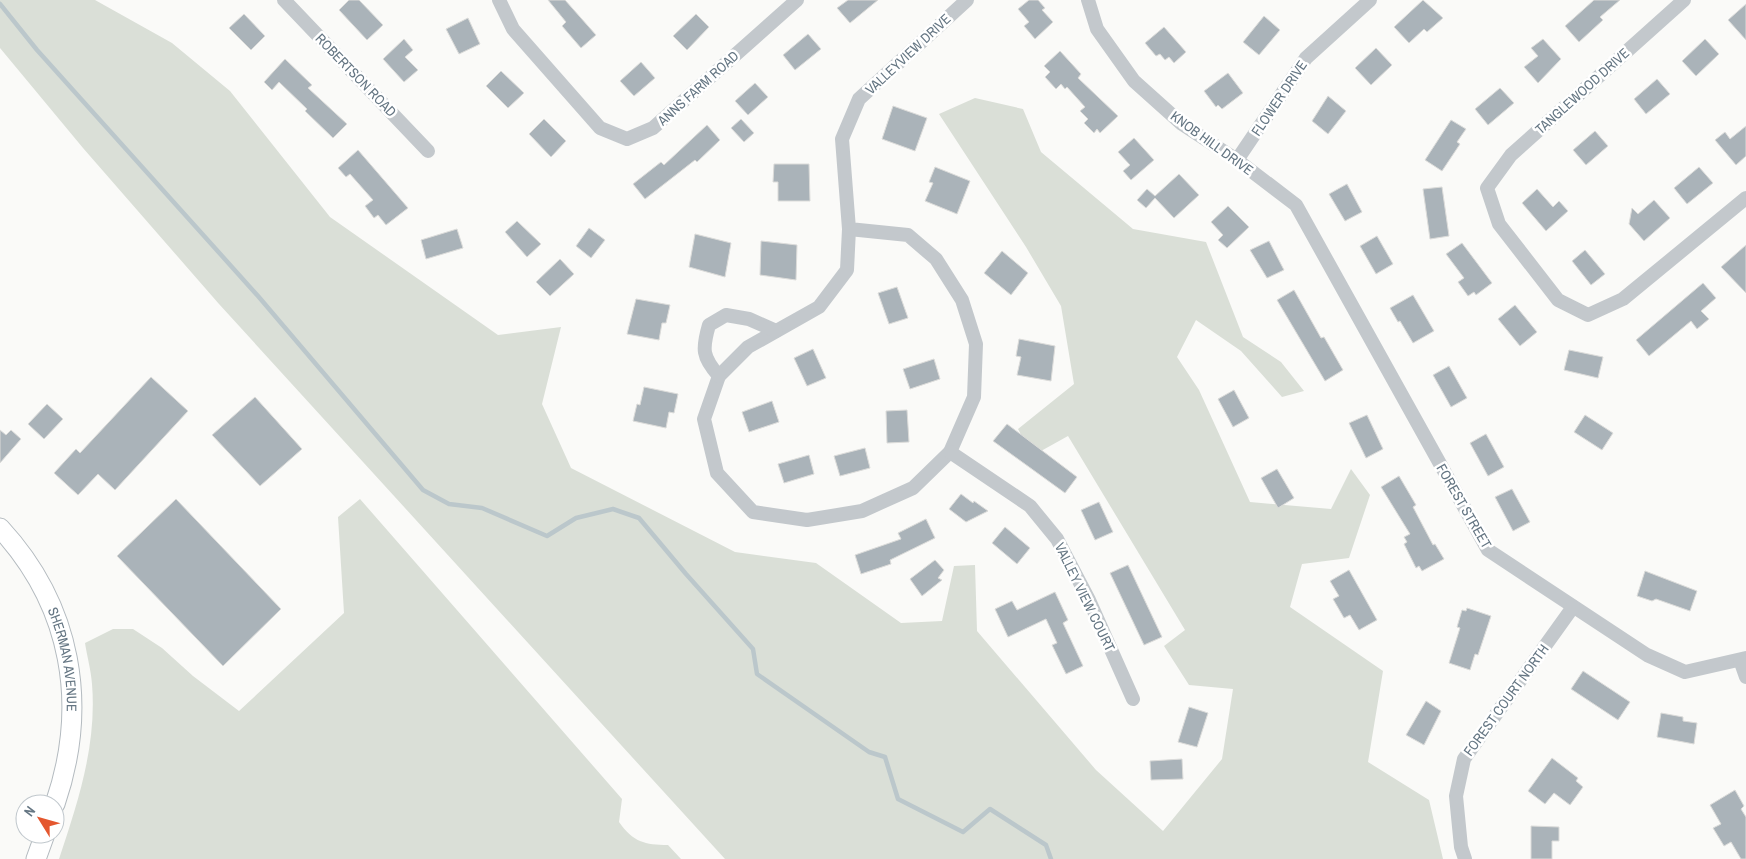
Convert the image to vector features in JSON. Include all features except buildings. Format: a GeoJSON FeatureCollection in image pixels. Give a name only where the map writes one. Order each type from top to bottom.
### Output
{"type":"FeatureCollection","features":[{"type":"Feature","properties":{"kind":"main road","name":"SHERMAN AVENUE"},"geometry":{"type":"LineString","coordinates":[[0,528],[23,555],[51,603],[65,642],[70,668],[72,728],[68,760],[58,794]]}},
{"type":"Feature","properties":{"kind":"main road"},"geometry":{"type":"LineString","coordinates":[[36,859],[41,844]]}},
{"type":"Feature","properties":{"kind":"street","name":"ROBERTSON ROAD"},"geometry":{"type":"LineString","coordinates":[[284,0],[428,151]]}},
{"type":"Feature","properties":{"kind":"street","name":"ANNS FARM ROAD"},"geometry":{"type":"LineString","coordinates":[[499,0],[513,29],[600,128],[627,139],[653,128],[797,0]]}},
{"type":"Feature","properties":{"kind":"street","name":"VALLEYVIEW DRIVE"},"geometry":{"type":"LineString","coordinates":[[849,229],[908,235],[936,259],[962,300],[976,344],[974,397],[950,452],[913,488],[862,511],[807,520],[752,512],[717,473],[712,455],[704,419],[719,376],[748,347],[819,306],[847,270],[849,229],[842,139],[859,99],[967,0]]}},
{"type":"Feature","properties":{"kind":"street","name":"KNOB HILL DRIVE"},"geometry":{"type":"LineString","coordinates":[[1088,0],[1097,28],[1134,81],[1182,124],[1237,160],[1296,205]]}},
{"type":"Feature","properties":{"kind":"street","name":"FLOWER DRIVE"},"geometry":{"type":"LineString","coordinates":[[1237,160],[1306,58],[1370,0]]}},
{"type":"Feature","properties":{"kind":"street","name":"TANGLEWOOD DRIVE"},"geometry":{"type":"LineString","coordinates":[[1684,0],[1511,154],[1487,188],[1499,224],[1558,300],[1588,316],[1623,299],[1746,198]]}},
{"type":"Feature","properties":{"kind":"street","name":"FOREST STREET"},"geometry":{"type":"LineString","coordinates":[[1296,205],[1488,550],[1647,655],[1685,672],[1743,659]]}},
{"type":"Feature","properties":{"kind":"street"},"geometry":{"type":"LineString","coordinates":[[719,376],[706,362],[704,343],[709,325],[726,316],[748,320],[776,331]]}},
{"type":"Feature","properties":{"kind":"street","name":"VALLEY VIEW COURT"},"geometry":{"type":"LineString","coordinates":[[950,452],[1030,506],[1056,540],[1089,600],[1133,699]]}},
{"type":"Feature","properties":{"kind":"street","name":"FOREST COURT NORTH"},"geometry":{"type":"LineString","coordinates":[[1465,859],[1456,796],[1464,759],[1573,607]]}},
{"type":"Feature","properties":{"kind":"street"},"geometry":{"type":"LineString","coordinates":[[1743,659],[1746,677]]}},
{"type":"Feature","properties":{"kind":"shaded area"},"geometry":{"type":"Polygon","coordinates":[[[0,0],[95,0],[172,43],[230,91],[330,217],[498,335],[561,327],[542,404],[571,468],[735,552],[816,563],[901,623],[942,621],[954,566],[975,565],[977,631],[1096,770],[1163,831],[1222,759],[1233,689],[1189,685],[1164,646],[1185,630],[1068,436],[1032,456],[1018,429],[1074,384],[1061,306],[1026,247],[939,114],[975,98],[1023,109],[1041,152],[1133,229],[1206,242],[1243,337],[1281,362],[1304,391],[1282,397],[1241,351],[1196,320],[1177,357],[1199,390],[1250,502],[1331,509],[1351,469],[1370,495],[1349,558],[1302,564],[1290,607],[1383,671],[1368,762],[1429,800],[1443,859],[725,859],[219,304],[83,148],[0,48],[0,0]]]}},
{"type":"Feature","properties":{"kind":"shaded area"},"geometry":{"type":"Polygon","coordinates":[[[360,499],[622,799],[619,822],[624,829],[640,841],[668,845],[681,859],[59,859],[79,795],[92,729],[92,684],[85,643],[113,629],[133,629],[162,648],[193,676],[239,711],[344,613],[338,517],[360,499]]]}},
{"type":"Feature","properties":{"kind":"waterway"},"geometry":{"type":"LineString","coordinates":[[0,4],[37,50],[258,296],[423,490],[449,504],[482,508],[547,536],[576,518],[613,509],[639,518],[753,649],[757,674],[869,752],[885,757],[898,799],[963,832],[990,809],[1046,845],[1051,859]]}}]}
